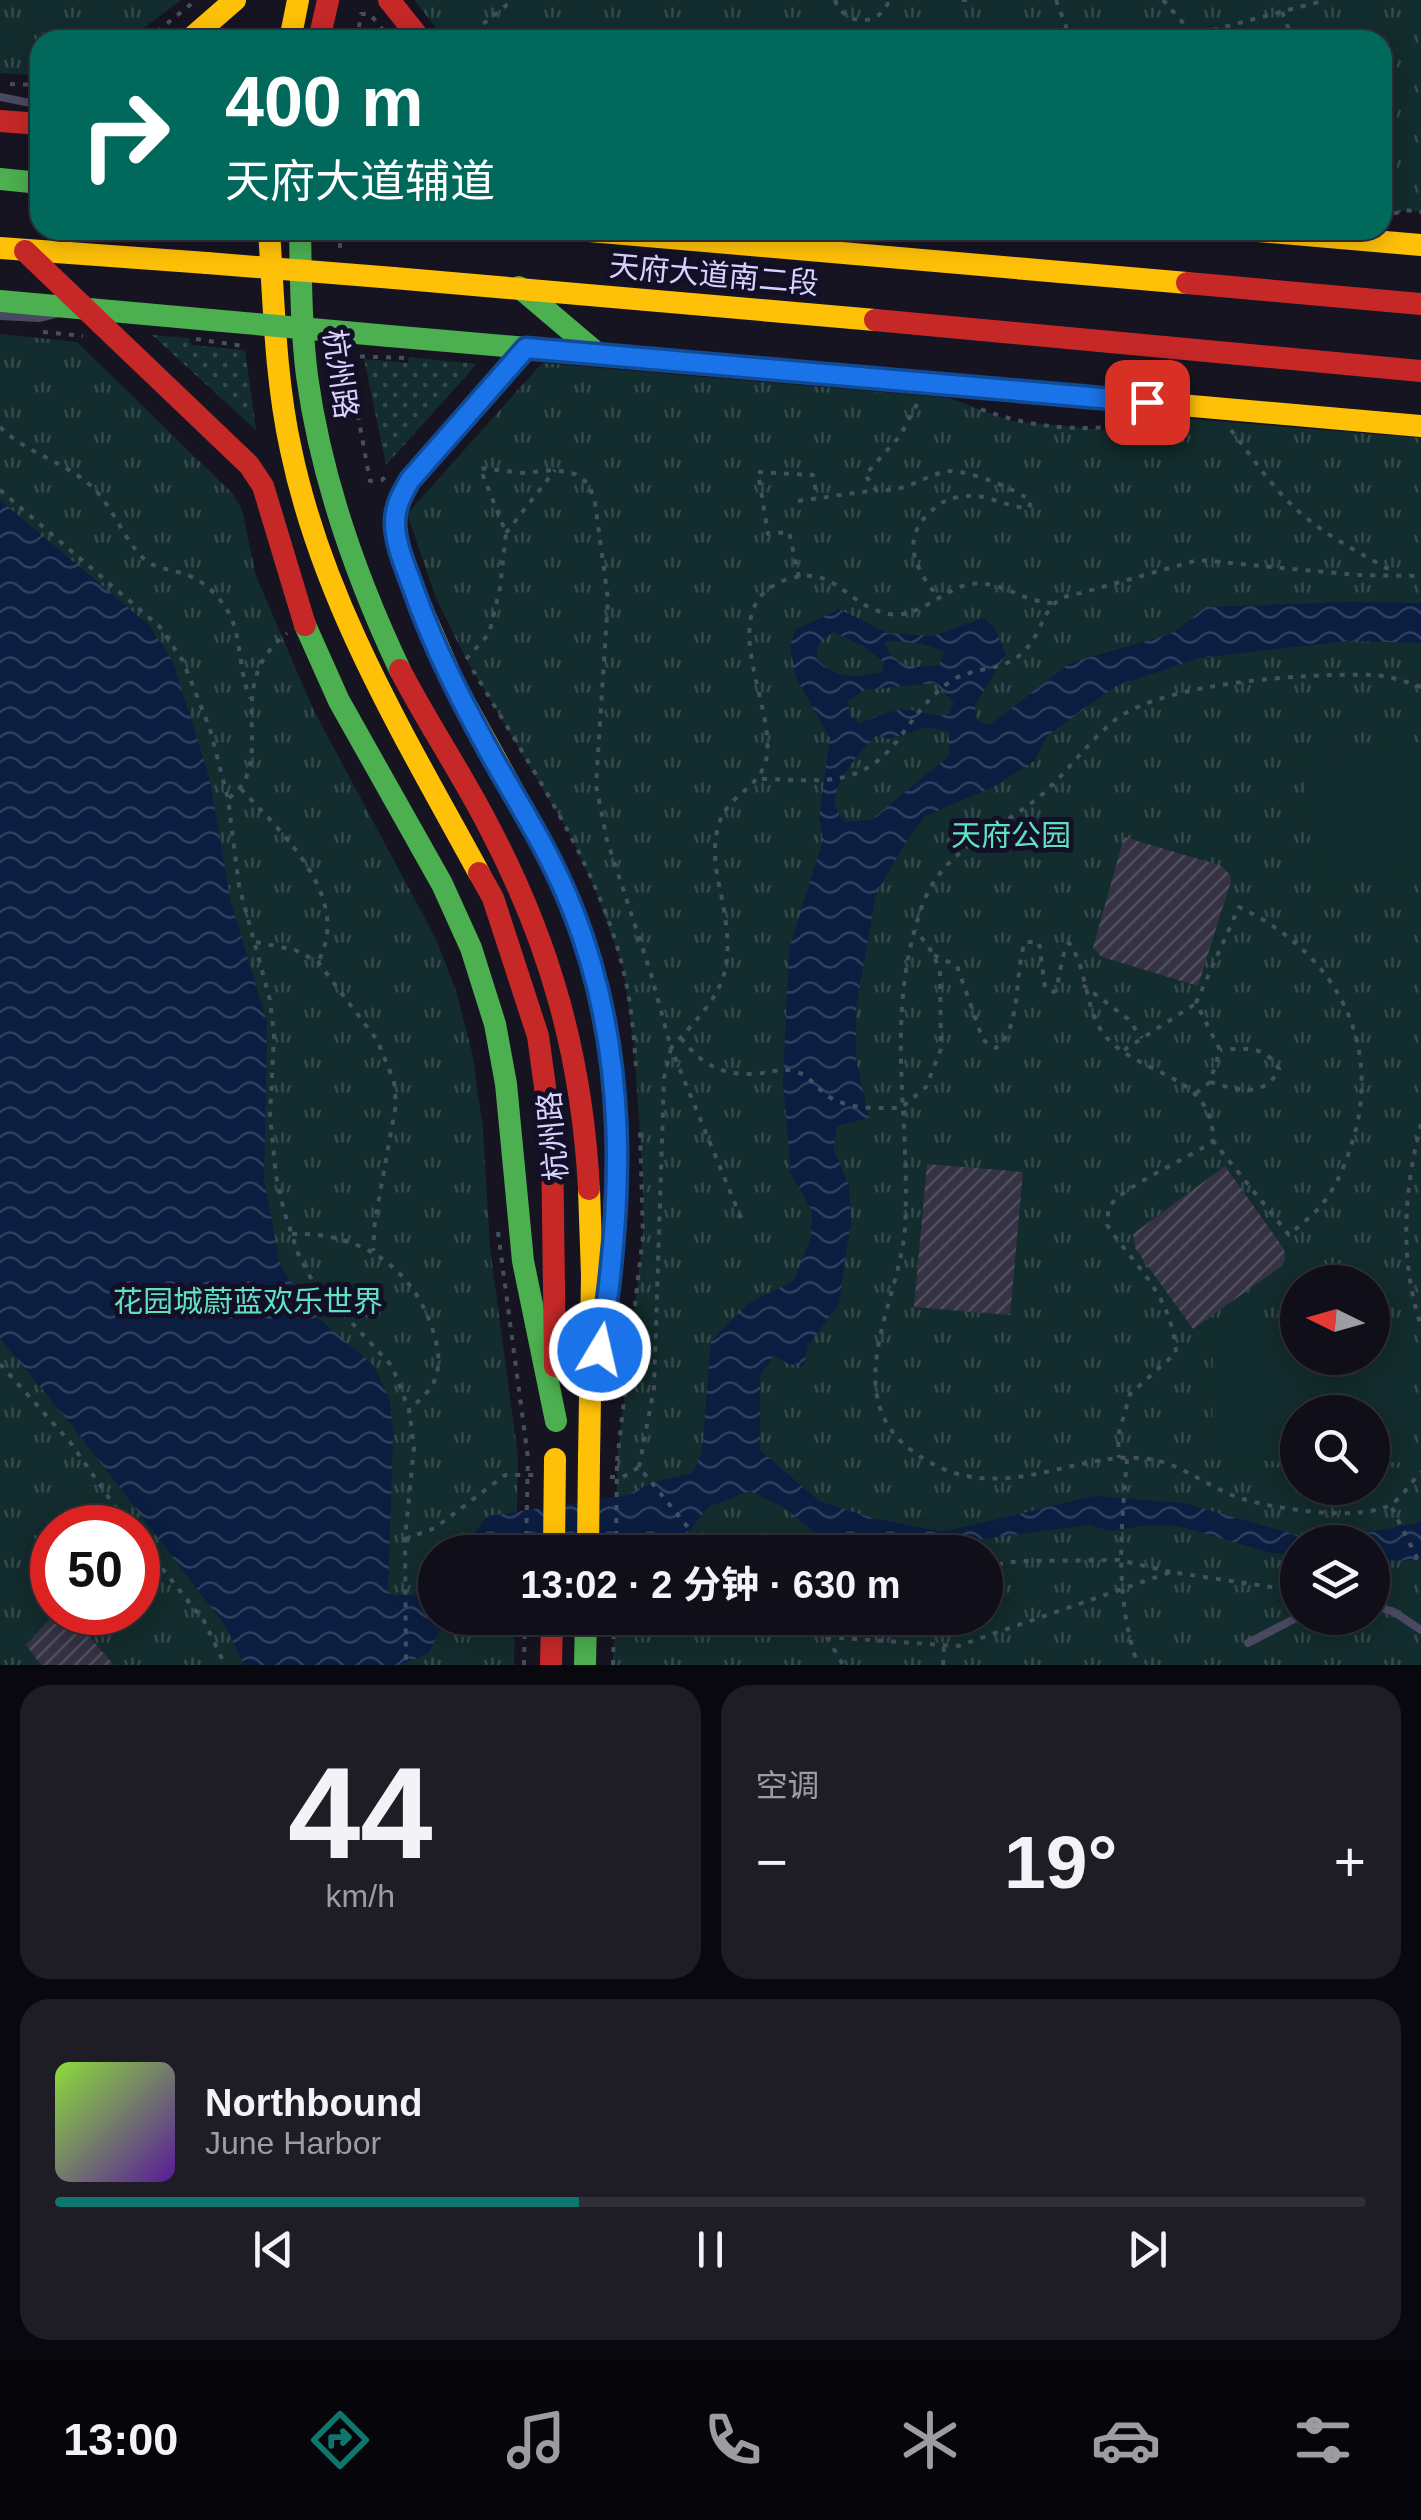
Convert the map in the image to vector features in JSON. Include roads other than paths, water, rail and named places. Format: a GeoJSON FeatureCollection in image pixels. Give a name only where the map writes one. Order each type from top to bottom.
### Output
{"type":"FeatureCollection","features":[{"type":"Feature","properties":{"kind":"main road"},"geometry":{"type":"LineString","coordinates":[[200,30],[234,0]]}},
{"type":"Feature","properties":{"kind":"main road"},"geometry":{"type":"LineString","coordinates":[[292,30],[298,0]]}},
{"type":"Feature","properties":{"kind":"main road"},"geometry":{"type":"LineString","coordinates":[[321,30],[328,0]]}},
{"type":"Feature","properties":{"kind":"main road"},"geometry":{"type":"LineString","coordinates":[[389,0],[413,30]]}},
{"type":"Feature","properties":{"kind":"main road"},"geometry":{"type":"LineString","coordinates":[[0,121],[30,123]]}},
{"type":"Feature","properties":{"kind":"main road"},"geometry":{"type":"LineString","coordinates":[[0,180],[30,179]]}},
{"type":"Feature","properties":{"kind":"main road","name":"杭州路"},"geometry":{"type":"LineString","coordinates":[[271,240],[279,379],[291,452],[318,542],[339,604],[373,679],[494,898],[538,1036],[552,1138],[556,1420],[550,1467],[553,1535]]}},
{"type":"Feature","properties":{"kind":"main road","name":"杭州路"},"geometry":{"type":"LineString","coordinates":[[301,240],[308,382],[321,449],[342,520],[400,670],[479,808],[521,893],[553,974],[568,1026],[586,1132],[590,1220],[590,1416],[596,1467],[590,1535]]}},
{"type":"Feature","properties":{"kind":"main road","name":"天府大道南二段"},"geometry":{"type":"LineString","coordinates":[[692,240],[1421,304]]}},
{"type":"Feature","properties":{"kind":"main road"},"geometry":{"type":"LineString","coordinates":[[1363,240],[1421,245]]}},
{"type":"Feature","properties":{"kind":"main road","name":"天府大道南二段"},"geometry":{"type":"LineString","coordinates":[[0,248],[519,286],[1421,371]]}},
{"type":"Feature","properties":{"kind":"main road"},"geometry":{"type":"LineString","coordinates":[[25,251],[249,465],[263,486],[303,622],[339,701],[442,884],[471,948],[494,1024],[506,1084],[523,1262],[556,1420]]}},
{"type":"Feature","properties":{"kind":"main road"},"geometry":{"type":"LineString","coordinates":[[519,286],[598,354]]}},
{"type":"Feature","properties":{"kind":"main road"},"geometry":{"type":"LineString","coordinates":[[0,301],[1421,426]]}},
{"type":"Feature","properties":{"kind":"main road"},"geometry":{"type":"LineString","coordinates":[[526,348],[410,480],[397,503],[395,524],[432,641],[493,758],[542,840],[573,909],[596,981],[611,1047],[618,1115],[618,1215],[590,1416]]}},
{"type":"Feature","properties":{"kind":"main road"},"geometry":{"type":"LineString","coordinates":[[551,1665],[552,1635]]}},
{"type":"Feature","properties":{"kind":"main road"},"geometry":{"type":"LineString","coordinates":[[585,1665],[586,1635]]}},
{"type":"Feature","properties":{"kind":"lane"},"geometry":{"type":"LineString","coordinates":[[0,97],[30,103]]}},
{"type":"Feature","properties":{"kind":"lane"},"geometry":{"type":"LineString","coordinates":[[0,316],[39,318],[87,309]]}},
{"type":"Feature","properties":{"kind":"lane"},"geometry":{"type":"LineString","coordinates":[[1390,1611],[1421,1630]]}},
{"type":"Feature","properties":{"kind":"lane"},"geometry":{"type":"LineString","coordinates":[[1248,1643],[1280,1626]]}},
{"type":"Feature","properties":{"kind":"water"},"geometry":{"type":"Polygon","coordinates":[[[0,500],[150,626],[173,662],[209,776],[231,903],[267,1022],[264,1179],[280,1264],[308,1309],[373,1365],[390,1401],[393,1434],[388,1592],[418,1596],[418,1635],[437,1635],[429,1653],[400,1665],[244,1665],[226,1627],[160,1540],[160,1505],[133,1505],[0,1338],[0,500]]]}},
{"type":"Feature","properties":{"kind":"water"},"geometry":{"type":"Polygon","coordinates":[[[1421,603],[1421,643],[1346,641],[1199,658],[1116,686],[1048,735],[1034,761],[993,787],[925,816],[876,894],[856,1007],[856,1059],[869,1118],[837,1126],[833,1148],[849,1186],[851,1220],[839,1303],[808,1346],[804,1366],[788,1364],[774,1355],[760,1376],[760,1450],[819,1501],[873,1518],[943,1532],[1094,1496],[1184,1503],[1280,1530],[1280,1553],[1178,1526],[1148,1525],[1110,1531],[1089,1525],[1003,1536],[819,1535],[783,1507],[750,1491],[708,1507],[687,1534],[682,1535],[473,1535],[488,1516],[627,1495],[653,1482],[693,1473],[702,1452],[711,1341],[748,1304],[794,1280],[811,1237],[812,1211],[791,1174],[783,1082],[789,950],[823,840],[819,817],[830,738],[796,678],[790,647],[795,630],[839,609],[887,633],[932,636],[984,618],[995,629],[1006,654],[975,705],[976,720],[990,725],[1070,663],[1171,634],[1206,607],[1421,603]],[[833,632],[818,644],[816,659],[839,674],[882,672],[884,662],[863,646],[833,632]],[[885,643],[894,658],[906,665],[939,665],[945,651],[922,644],[885,643]],[[935,683],[865,690],[848,701],[850,716],[860,723],[902,710],[949,714],[954,703],[935,683]],[[928,727],[889,739],[876,736],[855,759],[841,779],[835,799],[845,822],[871,820],[949,756],[949,732],[928,727]]]}},
{"type":"Feature","properties":{"kind":"water"},"geometry":{"type":"Polygon","coordinates":[[[1421,1522],[1421,1560],[1390,1561],[1390,1528],[1421,1522]]]}},
{"type":"Feature","properties":{"kind":"park label","name":"天府公园"},"geometry":{"type":"Point","coordinates":[1011,836]}},
{"type":"Feature","properties":{"kind":"park label","name":"花园城蔚蓝欢乐世界"},"geometry":{"type":"Point","coordinates":[248,1302]}}]}
